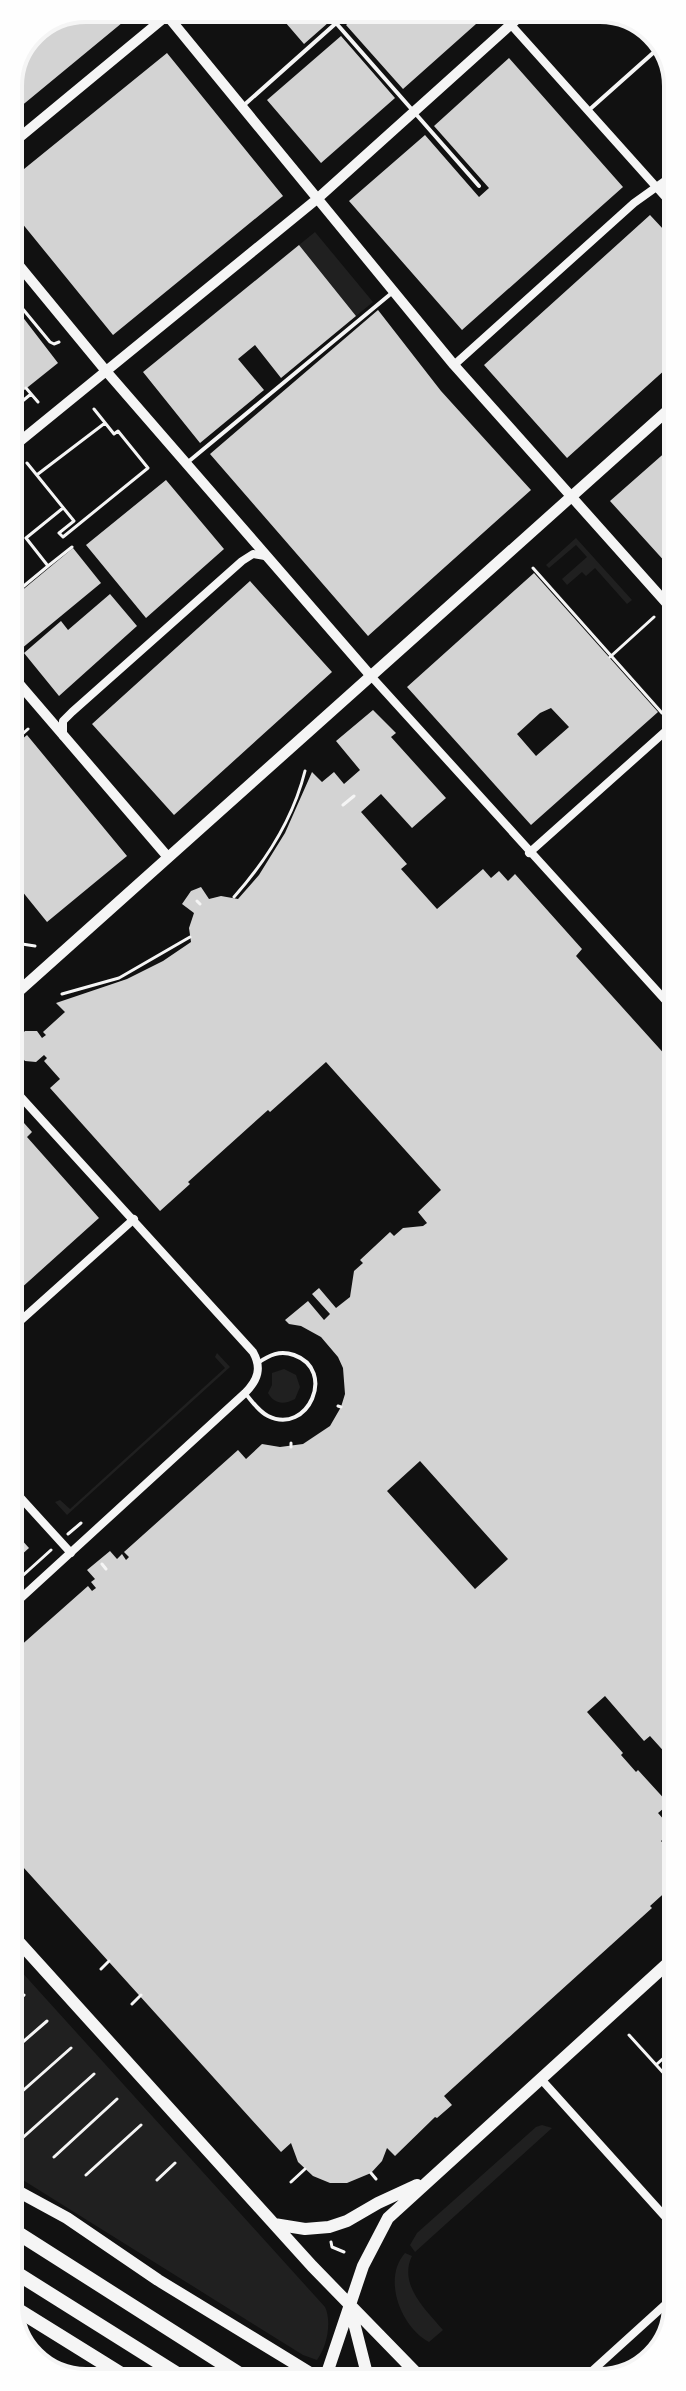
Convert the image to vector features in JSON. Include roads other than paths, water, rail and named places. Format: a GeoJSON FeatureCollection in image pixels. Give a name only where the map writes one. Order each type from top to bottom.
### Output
{"type":"FeatureCollection","features":[{"type":"Feature","properties":{"kind":"highway"},"geometry":{"type":"LineString","coordinates":[[22,2236],[232,2369]]}},
{"type":"Feature","properties":{"kind":"highway"},"geometry":{"type":"LineString","coordinates":[[22,2277],[169,2369]]}},
{"type":"Feature","properties":{"kind":"highway"},"geometry":{"type":"LineString","coordinates":[[23,2313],[113,2369]]}},
{"type":"Feature","properties":{"kind":"main road"},"geometry":{"type":"LineString","coordinates":[[22,988],[664,414]]}},
{"type":"Feature","properties":{"kind":"main road"},"geometry":{"type":"LineString","coordinates":[[22,1945],[273,2223],[412,2369]]}},
{"type":"Feature","properties":{"kind":"main road"},"geometry":{"type":"LineString","coordinates":[[329,2369],[349,2304],[379,2231],[388,2218],[664,1967]]}},
{"type":"Feature","properties":{"kind":"main road"},"geometry":{"type":"LineString","coordinates":[[273,2223],[305,2229],[329,2227],[424,2183]]}},
{"type":"Feature","properties":{"kind":"main road"},"geometry":{"type":"LineString","coordinates":[[22,2194],[67,2218],[158,2280],[304,2369]]}},
{"type":"Feature","properties":{"kind":"main road"},"geometry":{"type":"LineString","coordinates":[[349,2304],[366,2369]]}},
{"type":"Feature","properties":{"kind":"street"},"geometry":{"type":"LineString","coordinates":[[22,135],[152,22]]}},
{"type":"Feature","properties":{"kind":"street"},"geometry":{"type":"LineString","coordinates":[[172,22],[454,365],[664,600]]}},
{"type":"Feature","properties":{"kind":"street"},"geometry":{"type":"LineString","coordinates":[[22,440],[317,199],[513,22]]}},
{"type":"Feature","properties":{"kind":"street"},"geometry":{"type":"LineString","coordinates":[[511,24],[664,196]]}},
{"type":"Feature","properties":{"kind":"street"},"geometry":{"type":"LineString","coordinates":[[454,365],[634,203],[664,182]]}},
{"type":"Feature","properties":{"kind":"street"},"geometry":{"type":"LineString","coordinates":[[22,269],[265,556],[529,853],[664,998]]}},
{"type":"Feature","properties":{"kind":"street"},"geometry":{"type":"LineString","coordinates":[[64,737],[63,721],[72,712],[242,561],[253,554],[265,556]]}},
{"type":"Feature","properties":{"kind":"street"},"geometry":{"type":"LineString","coordinates":[[22,687],[167,856]]}},
{"type":"Feature","properties":{"kind":"street"},"geometry":{"type":"LineString","coordinates":[[529,853],[664,733]]}},
{"type":"Feature","properties":{"kind":"street"},"geometry":{"type":"LineString","coordinates":[[22,1098],[253,1352],[258,1363],[258,1375],[245,1393],[22,1597]]}},
{"type":"Feature","properties":{"kind":"street"},"geometry":{"type":"LineString","coordinates":[[22,1319],[134,1219]]}},
{"type":"Feature","properties":{"kind":"street"},"geometry":{"type":"LineString","coordinates":[[22,1499],[71,1553]]}},
{"type":"Feature","properties":{"kind":"street"},"geometry":{"type":"LineString","coordinates":[[540,2078],[664,2215]]}},
{"type":"Feature","properties":{"kind":"street"},"geometry":{"type":"LineString","coordinates":[[594,2369],[664,2306]]}},
{"type":"Feature","properties":{"kind":"lane"},"geometry":{"type":"LineString","coordinates":[[242,108],[336,23],[479,186]]}},
{"type":"Feature","properties":{"kind":"lane"},"geometry":{"type":"LineString","coordinates":[[588,111],[654,52]]}},
{"type":"Feature","properties":{"kind":"lane"},"geometry":{"type":"LineString","coordinates":[[187,463],[393,292]]}},
{"type":"Feature","properties":{"kind":"lane"},"geometry":{"type":"LineString","coordinates":[[245,1393],[261,1411],[279,1419],[299,1415],[313,1401],[316,1380],[306,1362],[287,1353],[276,1353],[258,1363]]}}]}
